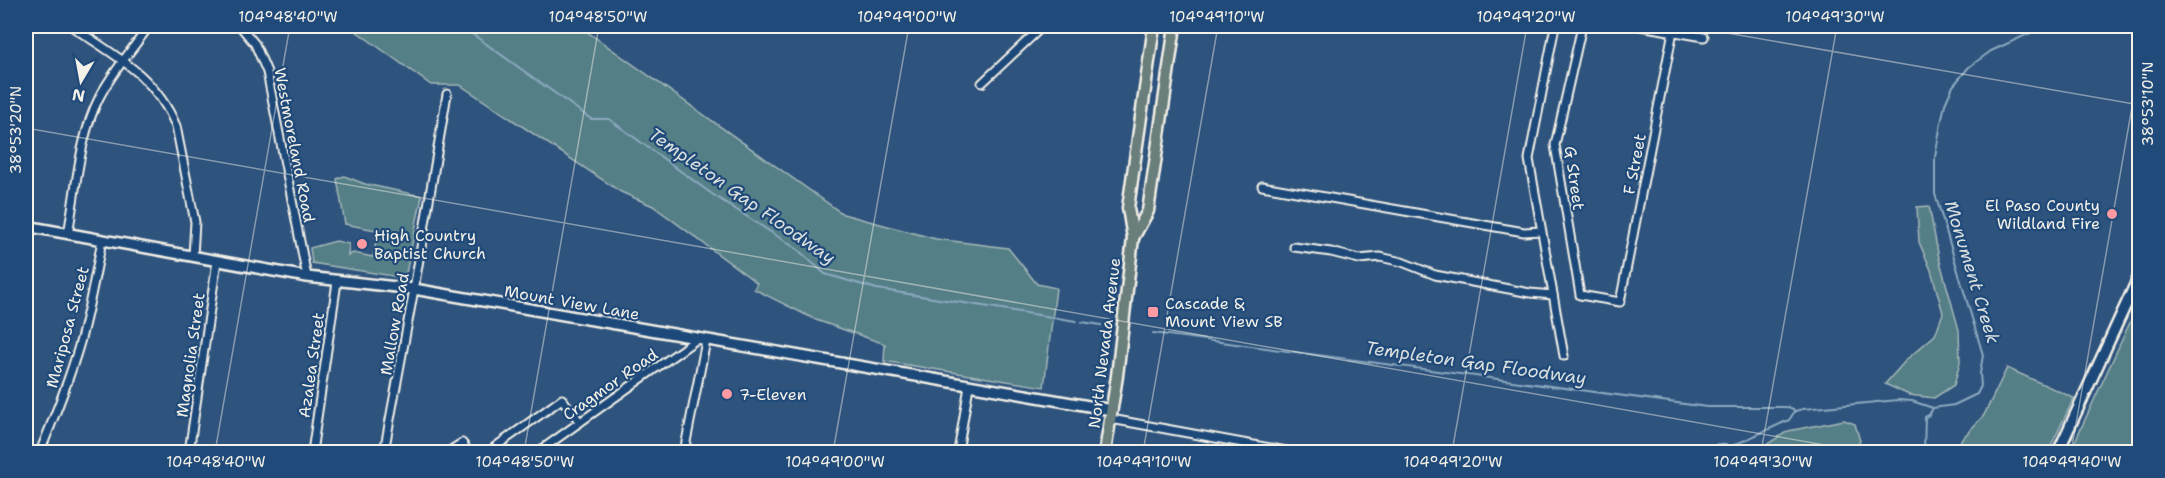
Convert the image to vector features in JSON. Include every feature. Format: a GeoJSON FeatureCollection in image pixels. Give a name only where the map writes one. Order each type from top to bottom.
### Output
{"type":"FeatureCollection","features":[{"type":"Feature","properties":{"kind":"main road","name":"North Nevada Avenue"},"geometry":{"type":"LineString","coordinates":[[1105,453],[1133,238],[1128,208],[1154,26]]}},
{"type":"Feature","properties":{"kind":"main road","name":"North Nevada Avenue"},"geometry":{"type":"LineString","coordinates":[[1133,238],[1148,211],[1175,26]]}},
{"type":"Feature","properties":{"kind":"street"},"geometry":{"type":"LineString","coordinates":[[71,26],[123,62],[154,88],[163,99],[176,126],[195,222],[193,256]]}},
{"type":"Feature","properties":{"kind":"street"},"geometry":{"type":"LineString","coordinates":[[68,234],[89,123],[99,98],[149,26]]}},
{"type":"Feature","properties":{"kind":"street","name":"Westmoreland Road"},"geometry":{"type":"LineString","coordinates":[[240,26],[255,44],[267,72],[307,277]]}},
{"type":"Feature","properties":{"kind":"street"},"geometry":{"type":"LineString","coordinates":[[982,83],[1043,26]]}},
{"type":"Feature","properties":{"kind":"street"},"geometry":{"type":"LineString","coordinates":[[1555,26],[1529,151],[1529,168],[1564,356]]}},
{"type":"Feature","properties":{"kind":"street","name":"G Street"},"geometry":{"type":"LineString","coordinates":[[1582,26],[1555,145],[1580,295],[1620,302]]}},
{"type":"Feature","properties":{"kind":"street"},"geometry":{"type":"LineString","coordinates":[[1640,26],[1704,37]]}},
{"type":"Feature","properties":{"kind":"street","name":"F Street"},"geometry":{"type":"LineString","coordinates":[[1620,302],[1673,31]]}},
{"type":"Feature","properties":{"kind":"street","name":"Mallow Road"},"geometry":{"type":"LineString","coordinates":[[384,453],[447,94]]}},
{"type":"Feature","properties":{"kind":"street"},"geometry":{"type":"LineString","coordinates":[[1262,186],[1524,232],[1541,231]]}},
{"type":"Feature","properties":{"kind":"street","name":"Mount View Lane"},"geometry":{"type":"LineString","coordinates":[[26,226],[307,277],[414,289],[969,386],[1292,453]]}},
{"type":"Feature","properties":{"kind":"street","name":"Mariposa Street"},"geometry":{"type":"LineString","coordinates":[[40,453],[68,381],[80,341],[91,299],[102,240]]}},
{"type":"Feature","properties":{"kind":"street"},"geometry":{"type":"LineString","coordinates":[[1294,247],[1331,252],[1359,259],[1380,257],[1402,261],[1436,275],[1530,293],[1553,295]]}},
{"type":"Feature","properties":{"kind":"street","name":"Magnolia Street"},"geometry":{"type":"LineString","coordinates":[[189,453],[217,261]]}},
{"type":"Feature","properties":{"kind":"street"},"geometry":{"type":"LineString","coordinates":[[2058,453],[2139,274]]}},
{"type":"Feature","properties":{"kind":"street","name":"Azalea Street"},"geometry":{"type":"LineString","coordinates":[[312,453],[337,282]]}},
{"type":"Feature","properties":{"kind":"street"},"geometry":{"type":"LineString","coordinates":[[684,453],[701,340]]}},
{"type":"Feature","properties":{"kind":"street","name":"Cragmor Road"},"geometry":{"type":"LineString","coordinates":[[538,453],[701,340]]}},
{"type":"Feature","properties":{"kind":"street"},"geometry":{"type":"LineString","coordinates":[[957,453],[969,386]]}},
{"type":"Feature","properties":{"kind":"street"},"geometry":{"type":"LineString","coordinates":[[488,453],[562,399],[580,422]]}},
{"type":"Feature","properties":{"kind":"street"},"geometry":{"type":"LineString","coordinates":[[448,453],[462,444],[469,453]]}},
{"type":"Feature","properties":{"kind":"green space"},"geometry":{"type":"Polygon","coordinates":[[[349,26],[579,26],[843,214],[936,239],[1008,248],[1037,284],[1056,288],[1044,387],[884,361],[885,344],[816,320],[754,289],[757,283],[653,206],[621,192],[460,85],[431,85],[349,26]]]}},
{"type":"Feature","properties":{"kind":"green space"},"geometry":{"type":"Polygon","coordinates":[[[344,176],[365,184],[422,196],[405,278],[312,263],[310,248],[336,241],[349,244],[348,256],[353,253],[373,257],[376,230],[345,224],[337,179],[344,176]]]}},
{"type":"Feature","properties":{"kind":"green space"},"geometry":{"type":"Polygon","coordinates":[[[1929,206],[1939,258],[1959,330],[1960,363],[1954,385],[1934,398],[1909,395],[1885,384],[1907,359],[1935,335],[1943,313],[1931,270],[1919,242],[1917,207],[1929,206]]]}},
{"type":"Feature","properties":{"kind":"green space"},"geometry":{"type":"Polygon","coordinates":[[[2139,303],[2139,452],[2070,452],[2139,303]]]}},
{"type":"Feature","properties":{"kind":"green space"},"geometry":{"type":"Polygon","coordinates":[[[2007,368],[2074,398],[2048,452],[1956,452],[1961,440],[1984,415],[2007,368]]]}},
{"type":"Feature","properties":{"kind":"green space"},"geometry":{"type":"Polygon","coordinates":[[[1844,420],[1855,424],[1860,441],[1854,452],[1755,452],[1788,431],[1844,420]]]}},
{"type":"Feature","properties":{"kind":"waterway","name":"Templeton Gap Floodway"},"geometry":{"type":"LineString","coordinates":[[461,26],[591,119],[609,119],[712,194],[797,249],[825,274],[877,289],[1076,321]]}},
{"type":"Feature","properties":{"kind":"waterway","name":"Monument Creek"},"geometry":{"type":"LineString","coordinates":[[1699,452],[1718,444],[1732,446],[1789,420],[1795,411],[1803,409],[1898,400],[1912,401],[1933,408],[1954,405],[1977,394],[1981,386],[1980,373],[1983,355],[1935,194],[1935,157],[1941,123],[1945,104],[1953,86],[1969,67],[1991,51],[2046,26]]}},
{"type":"Feature","properties":{"kind":"waterway","name":"Templeton Gap Floodway"},"geometry":{"type":"LineString","coordinates":[[1082,322],[1101,325]]}},
{"type":"Feature","properties":{"kind":"waterway","name":"Templeton Gap Floodway"},"geometry":{"type":"LineString","coordinates":[[1153,333],[1707,407],[1786,407],[1795,411]]}},
{"type":"Feature","properties":{"kind":"waterway"},"geometry":{"type":"LineString","coordinates":[[1924,452],[1925,417],[1933,408]]}},
{"type":"Feature","properties":{"kind":"place","name":"El Paso County Wildland Fire"},"geometry":{"type":"Point","coordinates":[2112,214]}},
{"type":"Feature","properties":{"kind":"place","name":"High Country Baptist Church"},"geometry":{"type":"Point","coordinates":[362,244]}},
{"type":"Feature","properties":{"kind":"place","name":"Cascade & Mount View SB"},"geometry":{"type":"Point","coordinates":[1153,312]}},
{"type":"Feature","properties":{"kind":"place","name":"7-Eleven"},"geometry":{"type":"Point","coordinates":[727,394]}}]}
